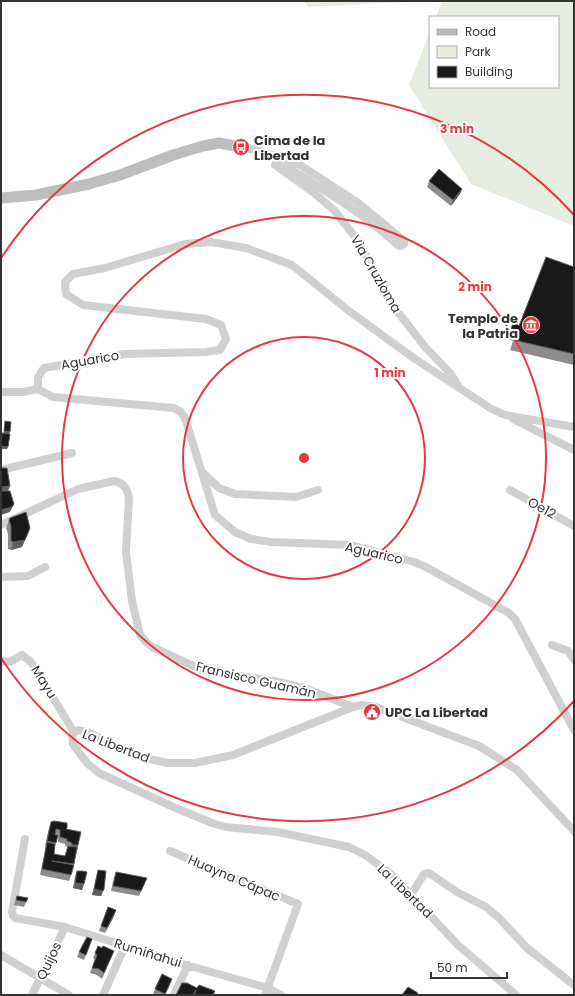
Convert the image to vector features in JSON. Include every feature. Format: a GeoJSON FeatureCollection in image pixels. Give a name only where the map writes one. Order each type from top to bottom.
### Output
{"type":"FeatureCollection","features":[{"type":"Feature","properties":{"kind":"street"},"geometry":{"type":"LineString","coordinates":[[1,198],[36,195],[89,184],[126,173],[173,155],[219,143],[260,151],[300,165],[357,202],[401,238],[404,241],[404,244],[399,246],[364,216],[293,170],[275,165]]}},
{"type":"Feature","properties":{"kind":"street","name":"Via Cruzloma"},"geometry":{"type":"LineString","coordinates":[[241,147],[269,160],[287,175],[314,193],[334,210],[359,242],[390,302],[426,348],[450,373],[459,388]]}},
{"type":"Feature","properties":{"kind":"street","name":"Aguarico"},"geometry":{"type":"LineString","coordinates":[[459,388],[415,359],[349,311],[292,266],[246,248],[211,242],[185,244],[105,268],[73,274],[65,282],[66,294],[83,305],[206,319],[221,325],[226,339],[220,350],[206,352],[125,354],[44,368],[38,378],[38,389],[53,397],[174,408],[181,412],[185,418],[215,515],[235,532],[251,539],[271,542],[351,545],[414,562],[424,566],[512,615],[516,619],[574,730]]}},
{"type":"Feature","properties":{"kind":"street"},"geometry":{"type":"LineString","coordinates":[[459,388],[490,408],[574,450]]}},
{"type":"Feature","properties":{"kind":"street"},"geometry":{"type":"LineString","coordinates":[[1,392],[23,392],[38,389]]}},
{"type":"Feature","properties":{"kind":"street"},"geometry":{"type":"LineString","coordinates":[[505,415],[574,427]]}},
{"type":"Feature","properties":{"kind":"street"},"geometry":{"type":"LineString","coordinates":[[1,470],[72,452]]}},
{"type":"Feature","properties":{"kind":"street"},"geometry":{"type":"LineString","coordinates":[[200,470],[219,488],[235,494],[296,496],[318,490]]}},
{"type":"Feature","properties":{"kind":"street","name":"Fransisco Guamán"},"geometry":{"type":"LineString","coordinates":[[1,525],[78,489],[114,481],[119,482],[124,485],[128,491],[129,498],[126,552],[132,601],[140,635],[147,643],[152,647],[202,670],[274,681],[307,689],[353,707]]}},
{"type":"Feature","properties":{"kind":"street","name":"Oe12"},"geometry":{"type":"LineString","coordinates":[[510,490],[574,526]]}},
{"type":"Feature","properties":{"kind":"street"},"geometry":{"type":"LineString","coordinates":[[1,577],[28,576],[45,567]]}},
{"type":"Feature","properties":{"kind":"street"},"geometry":{"type":"LineString","coordinates":[[552,645],[568,651],[574,660]]}},
{"type":"Feature","properties":{"kind":"street","name":"Mayu"},"geometry":{"type":"LineString","coordinates":[[1,661],[10,662],[22,655],[31,662],[74,732]]}},
{"type":"Feature","properties":{"kind":"street","name":"La Libertad"},"geometry":{"type":"LineString","coordinates":[[516,995],[458,945],[391,874],[365,854],[349,847],[278,832],[226,827],[212,823],[99,773],[88,764],[80,754],[73,744],[72,736],[74,732],[79,730],[90,733],[135,756],[168,763],[195,763],[233,755],[353,707],[362,705],[376,707],[478,746],[517,770],[574,831]]}},
{"type":"Feature","properties":{"kind":"street","name":"Rumiñahui"},"geometry":{"type":"LineString","coordinates":[[25,838],[12,912],[12,916],[15,918],[65,927],[281,995]]}},
{"type":"Feature","properties":{"kind":"street","name":"Huayna Cápac"},"geometry":{"type":"LineString","coordinates":[[170,851],[298,904],[266,991]]}},
{"type":"Feature","properties":{"kind":"street"},"geometry":{"type":"LineString","coordinates":[[411,895],[424,874],[428,874],[457,892],[486,907],[499,918],[527,948],[574,985]]}},
{"type":"Feature","properties":{"kind":"street","name":"Quijos"},"geometry":{"type":"LineString","coordinates":[[32,995],[65,927]]}},
{"type":"Feature","properties":{"kind":"street"},"geometry":{"type":"LineString","coordinates":[[103,995],[125,946]]}},
{"type":"Feature","properties":{"kind":"street"},"geometry":{"type":"LineString","coordinates":[[1,955],[68,995]]}},
{"type":"Feature","properties":{"kind":"street"},"geometry":{"type":"LineString","coordinates":[[174,995],[188,965]]}},
{"type":"Feature","properties":{"kind":"green space"},"geometry":{"type":"Polygon","coordinates":[[[304,1],[424,1],[309,7],[304,1]]]}},
{"type":"Feature","properties":{"kind":"green space"},"geometry":{"type":"Polygon","coordinates":[[[442,1],[574,1],[574,226],[471,184],[409,85],[429,34],[429,88],[559,88],[559,16],[436,16],[442,1]]]}},
{"type":"Feature","properties":{"kind":"building"},"geometry":{"type":"Polygon","coordinates":[[[439,169],[462,189],[453,200],[429,181],[439,169]]]}},
{"type":"Feature","properties":{"kind":"building"},"geometry":{"type":"Polygon","coordinates":[[[546,257],[574,267],[574,354],[514,340],[516,331],[511,328],[514,322],[519,326],[546,257]]]}},
{"type":"Feature","properties":{"kind":"building"},"geometry":{"type":"Polygon","coordinates":[[[5,421],[11,422],[10,432],[4,431],[5,421]]]}},
{"type":"Feature","properties":{"kind":"building"},"geometry":{"type":"Polygon","coordinates":[[[2,433],[10,434],[8,447],[1,446],[2,433]]]}},
{"type":"Feature","properties":{"kind":"building"},"geometry":{"type":"Polygon","coordinates":[[[1,468],[7,468],[10,486],[1,487],[1,468]]]}},
{"type":"Feature","properties":{"kind":"building"},"geometry":{"type":"Polygon","coordinates":[[[1,491],[10,491],[14,504],[12,507],[1,510],[1,491]]]}},
{"type":"Feature","properties":{"kind":"building"},"geometry":{"type":"Polygon","coordinates":[[[26,512],[30,528],[25,540],[13,542],[11,541],[11,526],[9,520],[10,518],[26,512]]]}},
{"type":"Feature","properties":{"kind":"building"},"geometry":{"type":"Polygon","coordinates":[[[51,822],[67,823],[66,829],[81,832],[78,845],[72,845],[72,843],[67,841],[67,839],[60,837],[60,830],[56,829],[55,835],[58,835],[56,843],[47,841],[51,822]]]}},
{"type":"Feature","properties":{"kind":"building"},"geometry":{"type":"Polygon","coordinates":[[[47,842],[55,844],[54,854],[65,856],[68,846],[77,847],[74,864],[52,861],[74,865],[71,875],[42,869],[47,842]]]}},
{"type":"Feature","properties":{"kind":"building"},"geometry":{"type":"Polygon","coordinates":[[[98,870],[106,871],[103,891],[94,889],[98,870]]]}},
{"type":"Feature","properties":{"kind":"building"},"geometry":{"type":"Polygon","coordinates":[[[77,871],[87,872],[84,884],[75,883],[77,871]]]}},
{"type":"Feature","properties":{"kind":"building"},"geometry":{"type":"Polygon","coordinates":[[[116,872],[147,878],[141,891],[113,886],[116,872]]]}},
{"type":"Feature","properties":{"kind":"building"},"geometry":{"type":"Polygon","coordinates":[[[17,896],[28,898],[26,902],[16,900],[17,896]]]}},
{"type":"Feature","properties":{"kind":"building"},"geometry":{"type":"Polygon","coordinates":[[[108,907],[116,910],[107,928],[101,926],[108,907]]]}},
{"type":"Feature","properties":{"kind":"building"},"geometry":{"type":"Polygon","coordinates":[[[87,937],[92,939],[86,955],[79,952],[87,937]]]}},
{"type":"Feature","properties":{"kind":"building"},"geometry":{"type":"Polygon","coordinates":[[[98,946],[102,948],[103,946],[114,951],[104,973],[99,969],[92,968],[97,955],[95,953],[98,946]]]}},
{"type":"Feature","properties":{"kind":"building"},"geometry":{"type":"Polygon","coordinates":[[[162,974],[172,979],[165,994],[155,989],[162,974]]]}},
{"type":"Feature","properties":{"kind":"building"},"geometry":{"type":"Polygon","coordinates":[[[182,983],[187,983],[197,988],[199,985],[215,991],[213,995],[194,995],[196,990],[193,995],[176,995],[182,983]]]}},
{"type":"Feature","properties":{"kind":"building"},"geometry":{"type":"Polygon","coordinates":[[[408,987],[418,993],[416,995],[402,995],[408,987]]]}},
{"type":"Feature","properties":{"kind":"place","name":"Cima de la Libertad"},"geometry":{"type":"Point","coordinates":[241,147]}},
{"type":"Feature","properties":{"kind":"place","name":"Templo de la Patria"},"geometry":{"type":"Point","coordinates":[531,325]}},
{"type":"Feature","properties":{"kind":"place","name":"UPC La Libertad"},"geometry":{"type":"Point","coordinates":[372,712]}}]}
